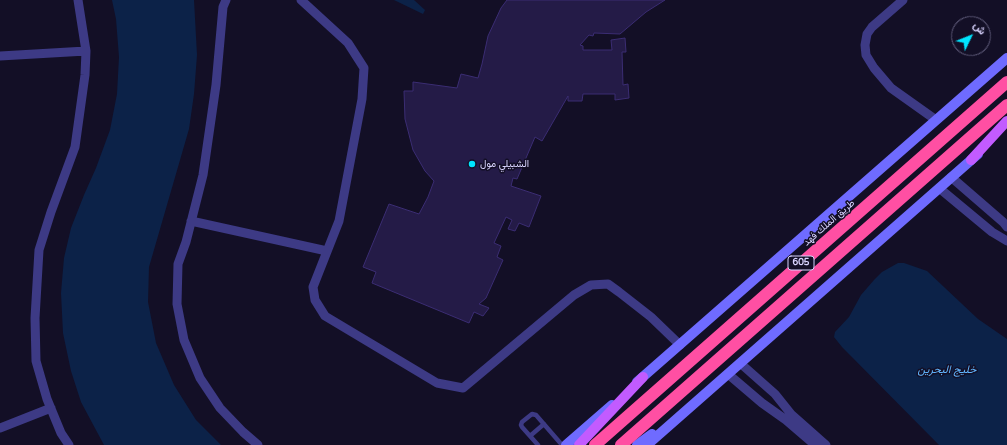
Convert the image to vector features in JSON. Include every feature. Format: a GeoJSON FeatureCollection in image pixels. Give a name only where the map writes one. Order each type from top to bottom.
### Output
{"type":"FeatureCollection","features":[{"type":"Feature","properties":{"kind":"highway","name":"طريق الملك فهد"},"geometry":{"type":"LineString","coordinates":[[594,445],[1007,82]]}},
{"type":"Feature","properties":{"kind":"highway","name":"605"},"geometry":{"type":"LineString","coordinates":[[621,445],[1007,105]]}},
{"type":"Feature","properties":{"kind":"main road"},"geometry":{"type":"LineString","coordinates":[[566,445],[1007,58]]}},
{"type":"Feature","properties":{"kind":"main road"},"geometry":{"type":"LineString","coordinates":[[971,160],[1007,121]]}},
{"type":"Feature","properties":{"kind":"main road"},"geometry":{"type":"LineString","coordinates":[[647,445],[1007,128]]}},
{"type":"Feature","properties":{"kind":"main road"},"geometry":{"type":"LineString","coordinates":[[579,445],[643,377]]}},
{"type":"Feature","properties":{"kind":"main road"},"geometry":{"type":"LineString","coordinates":[[637,445],[697,402]]}},
{"type":"Feature","properties":{"kind":"street"},"geometry":{"type":"LineString","coordinates":[[69,445],[51,408],[36,361],[35,318],[39,250],[51,212],[75,147],[85,75],[86,51],[78,0]]}},
{"type":"Feature","properties":{"kind":"street"},"geometry":{"type":"LineString","coordinates":[[226,0],[223,7],[216,85],[203,176],[186,242],[178,264],[177,304],[184,340],[200,378],[220,408],[258,445]]}},
{"type":"Feature","properties":{"kind":"street"},"geometry":{"type":"LineString","coordinates":[[302,0],[348,43],[364,68],[362,99],[340,221],[313,287],[315,300],[326,316],[437,383],[463,388],[574,295],[591,285],[608,284],[651,317],[680,345]]}},
{"type":"Feature","properties":{"kind":"street"},"geometry":{"type":"LineString","coordinates":[[903,0],[872,27],[867,34],[865,46],[866,55],[874,68],[891,88],[936,120]]}},
{"type":"Feature","properties":{"kind":"street"},"geometry":{"type":"LineString","coordinates":[[0,56],[86,51]]}},
{"type":"Feature","properties":{"kind":"street"},"geometry":{"type":"LineString","coordinates":[[951,178],[1007,227]]}},
{"type":"Feature","properties":{"kind":"street"},"geometry":{"type":"LineString","coordinates":[[939,188],[992,232],[1007,241]]}},
{"type":"Feature","properties":{"kind":"street"},"geometry":{"type":"LineString","coordinates":[[191,221],[327,252]]}},
{"type":"Feature","properties":{"kind":"street"},"geometry":{"type":"LineString","coordinates":[[740,363],[775,394],[791,414],[826,445]]}},
{"type":"Feature","properties":{"kind":"street"},"geometry":{"type":"LineString","coordinates":[[728,374],[815,445]]}},
{"type":"Feature","properties":{"kind":"street"},"geometry":{"type":"LineString","coordinates":[[0,428],[51,408]]}},
{"type":"Feature","properties":{"kind":"lane"},"geometry":{"type":"LineString","coordinates":[[538,445],[522,427],[522,422],[534,414],[562,445]]}},
{"type":"Feature","properties":{"kind":"lane"},"geometry":{"type":"LineString","coordinates":[[530,436],[544,424]]}},
{"type":"Feature","properties":{"kind":"water"},"geometry":{"type":"Polygon","coordinates":[[[112,0],[194,0],[197,55],[194,94],[189,129],[149,267],[148,302],[156,343],[174,385],[196,420],[221,445],[104,445],[81,402],[71,371],[63,333],[61,293],[64,258],[71,228],[110,130],[117,94],[119,57],[116,19],[112,0]]]}},
{"type":"Feature","properties":{"kind":"water"},"geometry":{"type":"Polygon","coordinates":[[[394,0],[414,0],[425,10],[423,14],[394,0]]]}},
{"type":"Feature","properties":{"kind":"water","name":"خليج البحرين"},"geometry":{"type":"Polygon","coordinates":[[[898,263],[904,263],[927,271],[978,319],[1007,339],[1007,445],[939,445],[842,347],[834,337],[835,332],[849,317],[861,295],[882,272],[898,263]]]}},
{"type":"Feature","properties":{"kind":"building","name":"الشبيلي مول"},"geometry":{"type":"Polygon","coordinates":[[[507,0],[665,0],[646,12],[620,34],[594,33],[593,36],[589,35],[580,45],[583,46],[583,50],[612,50],[611,40],[625,38],[626,52],[622,52],[623,85],[628,84],[629,98],[615,100],[615,94],[583,94],[582,101],[568,101],[568,96],[542,141],[535,137],[517,179],[513,178],[511,186],[541,196],[529,227],[519,223],[515,231],[508,229],[512,220],[506,217],[494,243],[501,246],[497,257],[503,260],[486,298],[479,304],[489,308],[483,316],[474,312],[469,323],[372,283],[376,272],[363,267],[389,204],[419,214],[434,181],[425,171],[413,150],[405,119],[404,91],[413,91],[413,82],[457,88],[461,74],[478,78],[488,36],[501,8],[507,0]]]}},
{"type":"Feature","properties":{"kind":"place","name":"الشبيلي مول"},"geometry":{"type":"Point","coordinates":[472,164]}}]}
